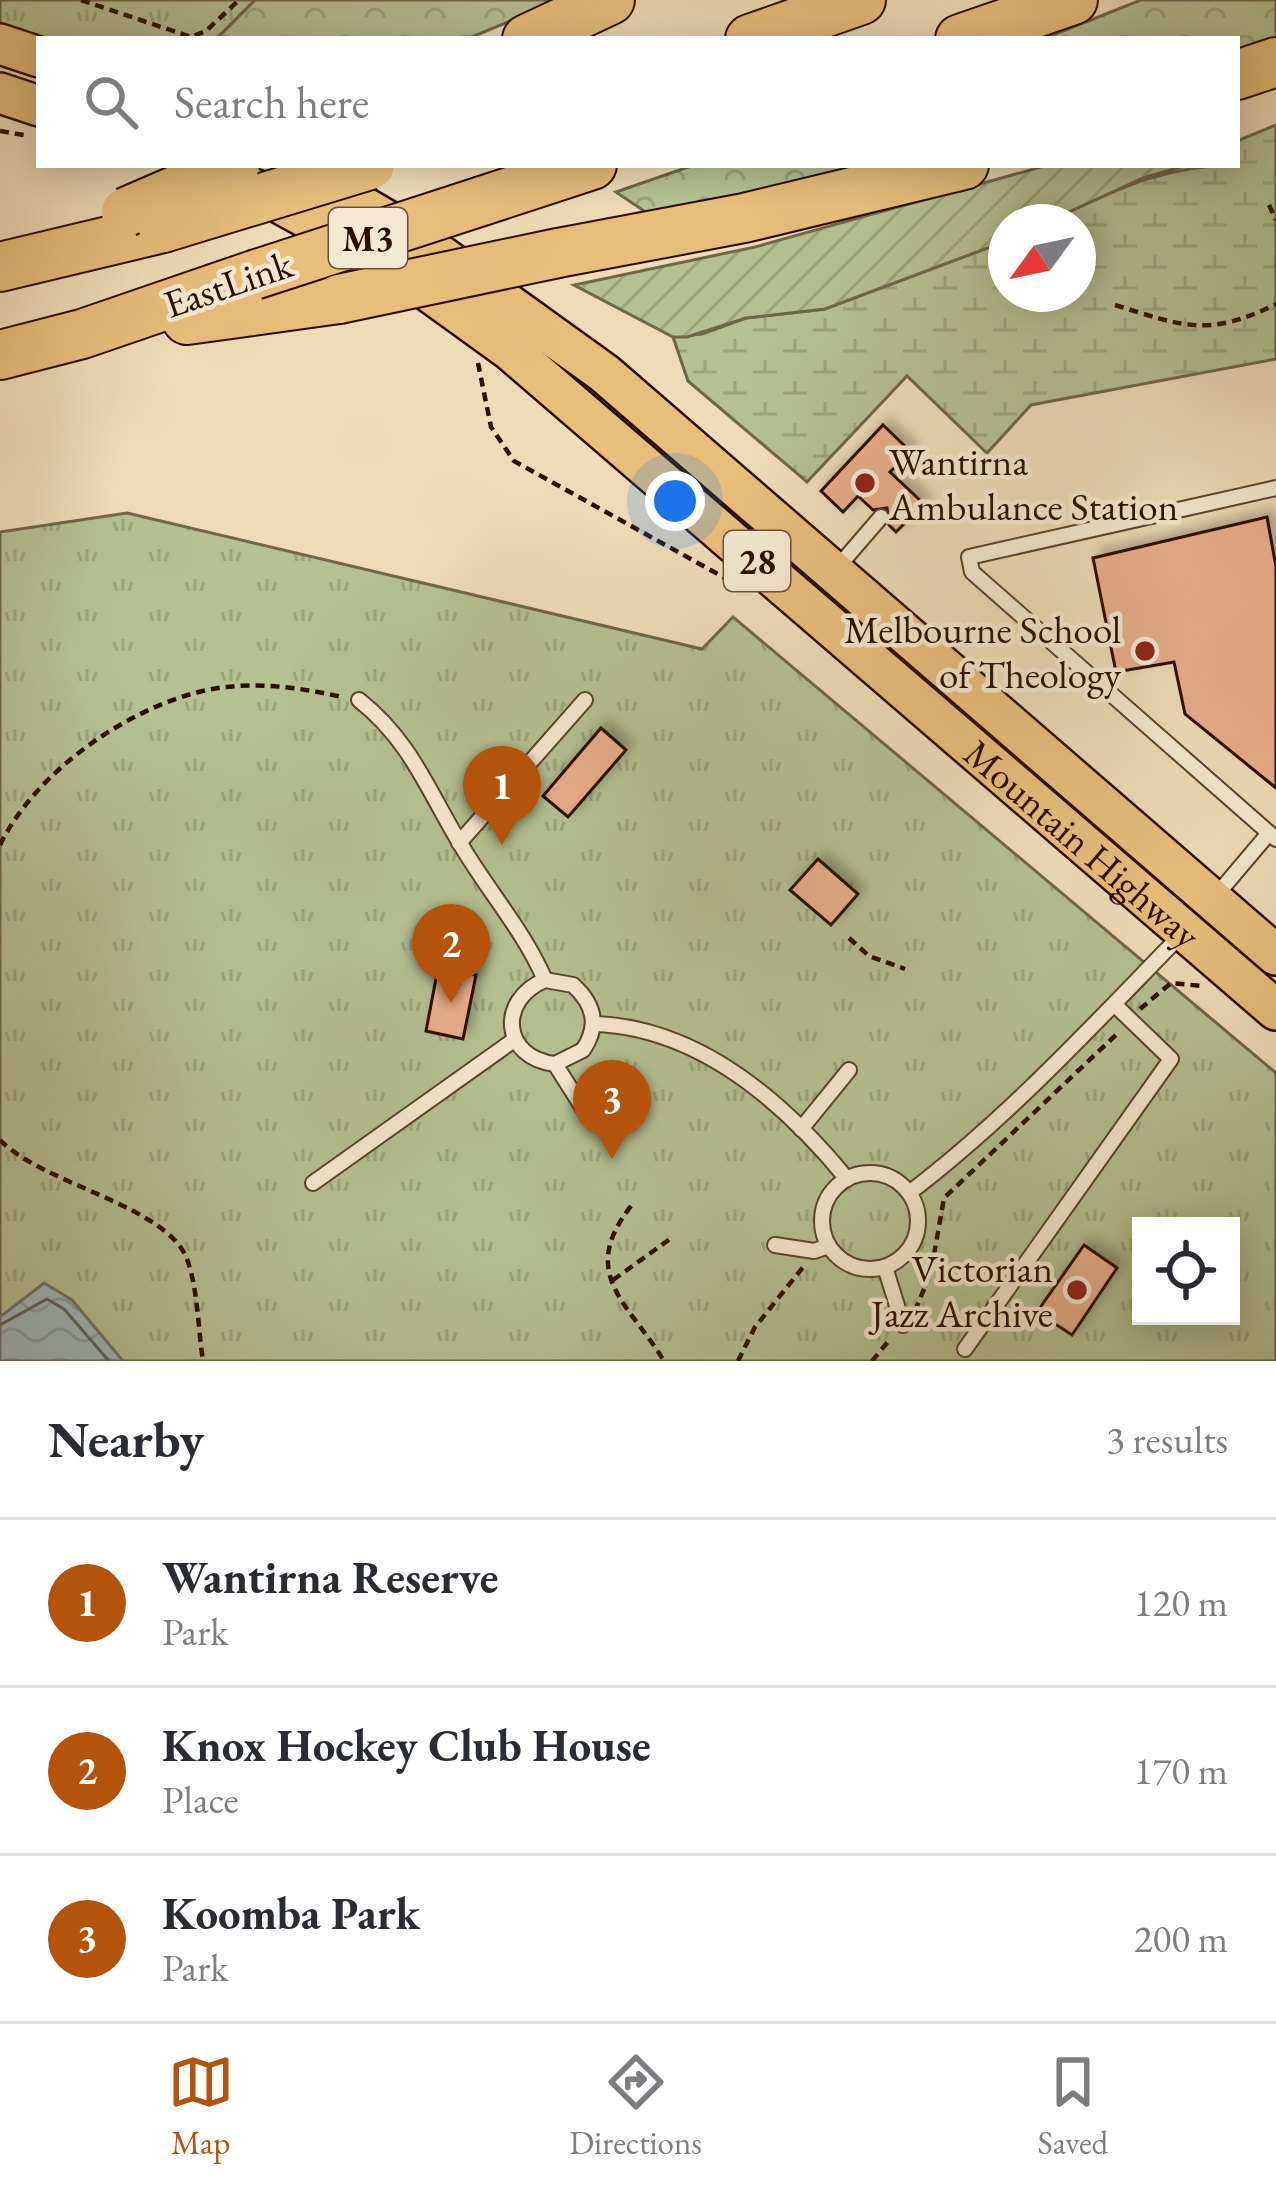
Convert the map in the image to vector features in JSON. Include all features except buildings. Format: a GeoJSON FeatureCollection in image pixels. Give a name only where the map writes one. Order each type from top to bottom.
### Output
{"type":"FeatureCollection","features":[{"type":"Feature","properties":{"kind":"highway"},"geometry":{"type":"LineString","coordinates":[[533,36],[610,0]]}},
{"type":"Feature","properties":{"kind":"highway"},"geometry":{"type":"LineString","coordinates":[[759,36],[861,0]]}},
{"type":"Feature","properties":{"kind":"highway"},"geometry":{"type":"LineString","coordinates":[[969,36],[1073,0]]}},
{"type":"Feature","properties":{"kind":"highway"},"geometry":{"type":"LineString","coordinates":[[1240,74],[1276,62]]}},
{"type":"Feature","properties":{"kind":"highway"},"geometry":{"type":"LineString","coordinates":[[144,220],[231,168]]}},
{"type":"Feature","properties":{"kind":"highway","name":"EastLink"},"geometry":{"type":"LineString","coordinates":[[0,267],[144,220],[358,168]]}},
{"type":"Feature","properties":{"kind":"highway","name":"EastLink"},"geometry":{"type":"LineString","coordinates":[[0,355],[82,334],[583,168]]}},
{"type":"Feature","properties":{"kind":"highway"},"geometry":{"type":"LineString","coordinates":[[82,334],[339,299],[744,218],[952,168]]}},
{"type":"Feature","properties":{"kind":"main road"},"geometry":{"type":"LineString","coordinates":[[0,44],[36,56]]}},
{"type":"Feature","properties":{"kind":"main road"},"geometry":{"type":"LineString","coordinates":[[0,92],[36,105]]}},
{"type":"Feature","properties":{"kind":"main road","name":"Mountain Highway"},"geometry":{"type":"LineString","coordinates":[[208,168],[343,236],[511,351],[1175,941],[1276,1010]]}},
{"type":"Feature","properties":{"kind":"main road","name":"Mountain Highway"},"geometry":{"type":"LineString","coordinates":[[296,168],[415,237],[548,330],[835,570],[1276,955]]}},
{"type":"Feature","properties":{"kind":"main road"},"geometry":{"type":"LineString","coordinates":[[1175,941],[1213,900]]}},
{"type":"Feature","properties":{"kind":"lane"},"geometry":{"type":"LineString","coordinates":[[1213,900],[1272,836],[972,572],[969,557],[1276,488]]}},
{"type":"Feature","properties":{"kind":"lane"},"geometry":{"type":"LineString","coordinates":[[835,570],[881,517]]}},
{"type":"Feature","properties":{"kind":"lane"},"geometry":{"type":"LineString","coordinates":[[359,700],[406,746],[459,842],[532,951],[545,980]]}},
{"type":"Feature","properties":{"kind":"lane"},"geometry":{"type":"LineString","coordinates":[[459,842],[585,700]]}},
{"type":"Feature","properties":{"kind":"lane"},"geometry":{"type":"LineString","coordinates":[[909,1193],[963,1152],[1116,1006],[1175,941]]}},
{"type":"Feature","properties":{"kind":"lane"},"geometry":{"type":"LineString","coordinates":[[555,1064],[584,1050],[594,1024],[584,995],[573,985],[545,980],[518,997],[511,1011],[514,1040],[527,1056],[555,1064],[588,1116]]}},
{"type":"Feature","properties":{"kind":"lane"},"geometry":{"type":"LineString","coordinates":[[965,1349],[1171,1059],[1116,1006]]}},
{"type":"Feature","properties":{"kind":"lane"},"geometry":{"type":"LineString","coordinates":[[594,1024],[633,1025],[668,1036],[759,1090],[847,1179]]}},
{"type":"Feature","properties":{"kind":"lane"},"geometry":{"type":"LineString","coordinates":[[313,1183],[514,1040]]}},
{"type":"Feature","properties":{"kind":"lane"},"geometry":{"type":"LineString","coordinates":[[801,1129],[849,1070]]}},
{"type":"Feature","properties":{"kind":"lane"},"geometry":{"type":"LineString","coordinates":[[775,1246],[822,1249],[852,1266],[885,1267],[914,1241],[917,1208],[909,1193],[879,1174],[847,1179],[828,1198],[822,1249]]}},
{"type":"Feature","properties":{"kind":"lane"},"geometry":{"type":"LineString","coordinates":[[885,1267],[903,1324]]}},
{"type":"Feature","properties":{"kind":"path"},"geometry":{"type":"LineString","coordinates":[[81,0],[188,36]]}},
{"type":"Feature","properties":{"kind":"path"},"geometry":{"type":"LineString","coordinates":[[194,36],[206,31],[239,0]]}},
{"type":"Feature","properties":{"kind":"path"},"geometry":{"type":"LineString","coordinates":[[0,131],[36,136]]}},
{"type":"Feature","properties":{"kind":"path"},"geometry":{"type":"LineString","coordinates":[[1269,205],[1276,220]]}},
{"type":"Feature","properties":{"kind":"path"},"geometry":{"type":"LineString","coordinates":[[1114,305],[1197,329],[1241,321],[1276,304]]}},
{"type":"Feature","properties":{"kind":"path"},"geometry":{"type":"LineString","coordinates":[[471,351],[491,427],[514,461],[735,585]]}},
{"type":"Feature","properties":{"kind":"path"},"geometry":{"type":"LineString","coordinates":[[0,845],[13,819],[65,765],[125,722],[203,691],[286,684],[359,700]]}},
{"type":"Feature","properties":{"kind":"path"},"geometry":{"type":"LineString","coordinates":[[849,938],[867,958],[905,968]]}},
{"type":"Feature","properties":{"kind":"path"},"geometry":{"type":"LineString","coordinates":[[1175,941],[1188,982]]}},
{"type":"Feature","properties":{"kind":"path"},"geometry":{"type":"LineString","coordinates":[[872,1361],[920,1305],[944,1198],[1172,983],[1188,982],[1219,995]]}},
{"type":"Feature","properties":{"kind":"path"},"geometry":{"type":"LineString","coordinates":[[0,1140],[59,1182],[170,1235],[187,1258],[203,1361]]}},
{"type":"Feature","properties":{"kind":"path"},"geometry":{"type":"LineString","coordinates":[[632,1206],[609,1237],[613,1280],[627,1316],[664,1361]]}},
{"type":"Feature","properties":{"kind":"path"},"geometry":{"type":"LineString","coordinates":[[613,1280],[670,1238]]}},
{"type":"Feature","properties":{"kind":"path"},"geometry":{"type":"LineString","coordinates":[[738,1361],[755,1328],[822,1249]]}},
{"type":"Feature","properties":{"kind":"green space"},"geometry":{"type":"Polygon","coordinates":[[[0,0],[255,0],[219,36],[36,36],[36,43],[0,44],[0,0]]]}},
{"type":"Feature","properties":{"kind":"green space"},"geometry":{"type":"Polygon","coordinates":[[[255,0],[561,0],[474,36],[219,36],[255,0]]]}},
{"type":"Feature","properties":{"kind":"green space"},"geometry":{"type":"Polygon","coordinates":[[[1141,0],[1276,0],[1276,48],[1240,62],[1240,36],[1051,36],[1141,0]]]}},
{"type":"Feature","properties":{"kind":"green space"},"geometry":{"type":"Polygon","coordinates":[[[1276,125],[1276,359],[1031,405],[987,453],[907,376],[807,482],[688,381],[673,337],[702,334],[746,318],[825,309],[988,248],[988,312],[1096,312],[1096,204],[1086,204],[1162,175],[1198,168],[1240,168],[1240,140],[1276,125]]]}},
{"type":"Feature","properties":{"kind":"green space"},"geometry":{"type":"Polygon","coordinates":[[[685,168],[901,168],[663,224],[616,192],[685,168]]]}},
{"type":"Feature","properties":{"kind":"green space"},"geometry":{"type":"Polygon","coordinates":[[[1037,168],[1178,168],[1086,204],[988,204],[988,248],[825,309],[746,318],[687,337],[673,337],[574,285],[755,247],[1037,168]]]}},
{"type":"Feature","properties":{"kind":"green space"},"geometry":{"type":"Polygon","coordinates":[[[127,513],[702,649],[733,617],[1276,1073],[1276,1361],[0,1361],[0,532],[127,513]]]}},
{"type":"Feature","properties":{"kind":"water"},"geometry":{"type":"Polygon","coordinates":[[[44,1283],[72,1300],[123,1361],[0,1361],[0,1317],[44,1283]]]}},
{"type":"Feature","properties":{"kind":"place","name":"Wantirna Ambulance Station"},"geometry":{"type":"Point","coordinates":[865,483]}},
{"type":"Feature","properties":{"kind":"place","name":"Melbourne School of Theology"},"geometry":{"type":"Point","coordinates":[1145,651]}},
{"type":"Feature","properties":{"kind":"place","name":"Wantirna Reserve"},"geometry":{"type":"Point","coordinates":[502,845]}},
{"type":"Feature","properties":{"kind":"place","name":"Knox Hockey Club House"},"geometry":{"type":"Point","coordinates":[451,1003]}},
{"type":"Feature","properties":{"kind":"place","name":"Koomba Park"},"geometry":{"type":"Point","coordinates":[612,1159]}},
{"type":"Feature","properties":{"kind":"place","name":"Victorian Jazz Archive"},"geometry":{"type":"Point","coordinates":[1077,1290]}}]}
